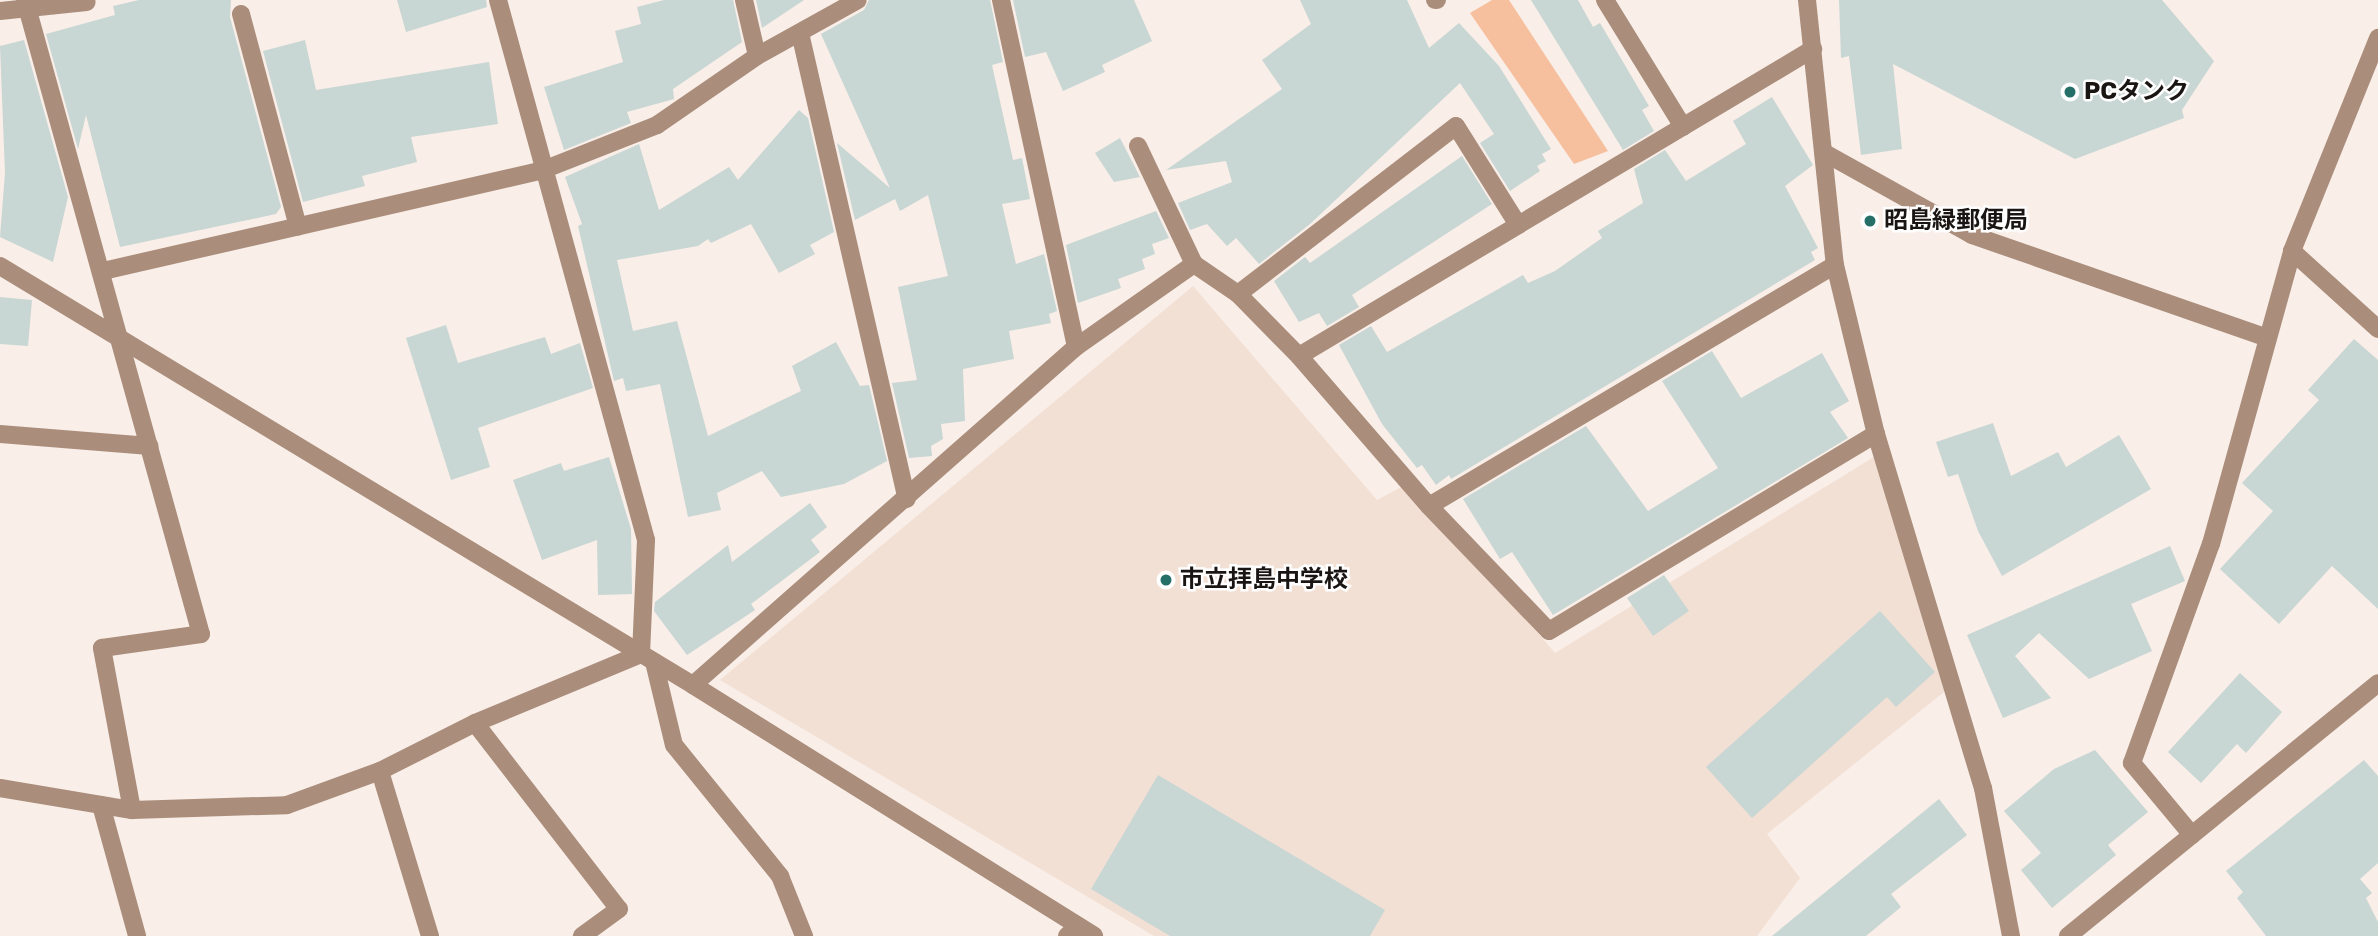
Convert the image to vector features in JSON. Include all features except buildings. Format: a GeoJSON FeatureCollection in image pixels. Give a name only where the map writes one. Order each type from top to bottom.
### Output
{"type":"FeatureCollection","features":[{"type":"Feature","properties":{"kind":"street"},"geometry":{"type":"LineString","coordinates":[[498,0],[646,540],[648,658],[674,746],[780,876],[804,936]]}},
{"type":"Feature","properties":{"kind":"street"},"geometry":{"type":"LineString","coordinates":[[744,0],[757,56]]}},
{"type":"Feature","properties":{"kind":"street"},"geometry":{"type":"LineString","coordinates":[[103,271],[543,170],[657,125],[757,56],[858,0]]}},
{"type":"Feature","properties":{"kind":"street"},"geometry":{"type":"LineString","coordinates":[[1001,0],[1076,347]]}},
{"type":"Feature","properties":{"kind":"street"},"geometry":{"type":"LineString","coordinates":[[1605,0],[1683,127]]}},
{"type":"Feature","properties":{"kind":"street"},"geometry":{"type":"LineString","coordinates":[[1807,0],[1835,265],[1876,434],[1983,788],[2011,936]]}},
{"type":"Feature","properties":{"kind":"street"},"geometry":{"type":"LineString","coordinates":[[0,11],[26,4],[87,2]]}},
{"type":"Feature","properties":{"kind":"street"},"geometry":{"type":"LineString","coordinates":[[26,4],[103,271],[201,634],[102,648],[132,810]]}},
{"type":"Feature","properties":{"kind":"street"},"geometry":{"type":"LineString","coordinates":[[241,14],[298,227]]}},
{"type":"Feature","properties":{"kind":"street"},"geometry":{"type":"LineString","coordinates":[[800,33],[907,499]]}},
{"type":"Feature","properties":{"kind":"street"},"geometry":{"type":"LineString","coordinates":[[2192,835],[2132,763],[2211,544],[2265,337],[2292,251],[2378,38]]}},
{"type":"Feature","properties":{"kind":"street"},"geometry":{"type":"LineString","coordinates":[[1299,356],[1813,49]]}},
{"type":"Feature","properties":{"kind":"street"},"geometry":{"type":"LineString","coordinates":[[1238,294],[1456,126],[1518,225]]}},
{"type":"Feature","properties":{"kind":"street"},"geometry":{"type":"LineString","coordinates":[[1138,146],[1194,264],[1238,294],[1299,356],[1429,506],[1549,631],[1876,434]]}},
{"type":"Feature","properties":{"kind":"street"},"geometry":{"type":"LineString","coordinates":[[1823,152],[1972,235],[2265,337]]}},
{"type":"Feature","properties":{"kind":"street"},"geometry":{"type":"LineString","coordinates":[[2292,251],[2378,329]]}},
{"type":"Feature","properties":{"kind":"street"},"geometry":{"type":"LineString","coordinates":[[693,685],[907,499],[1076,347],[1194,264]]}},
{"type":"Feature","properties":{"kind":"street"},"geometry":{"type":"LineString","coordinates":[[0,265],[693,685],[1073,931],[1094,936]]}},
{"type":"Feature","properties":{"kind":"street"},"geometry":{"type":"LineString","coordinates":[[1429,506],[1835,265]]}},
{"type":"Feature","properties":{"kind":"street"},"geometry":{"type":"LineString","coordinates":[[0,434],[150,446]]}},
{"type":"Feature","properties":{"kind":"street"},"geometry":{"type":"LineString","coordinates":[[0,788],[132,810],[287,805],[380,772],[475,723],[648,658]]}},
{"type":"Feature","properties":{"kind":"street"},"geometry":{"type":"LineString","coordinates":[[2068,936],[2378,682]]}},
{"type":"Feature","properties":{"kind":"street"},"geometry":{"type":"LineString","coordinates":[[475,723],[619,909],[582,936]]}},
{"type":"Feature","properties":{"kind":"street"},"geometry":{"type":"LineString","coordinates":[[380,772],[430,936]]}},
{"type":"Feature","properties":{"kind":"street"},"geometry":{"type":"LineString","coordinates":[[101,805],[137,936]]}},
{"type":"Feature","properties":{"kind":"shaded area"},"geometry":{"type":"Polygon","coordinates":[[[1492,0],[1509,0],[1608,151],[1574,164],[1470,13],[1492,0]]]}},
{"type":"Feature","properties":{"kind":"shaded area","name":"市立拝島中学校"},"geometry":{"type":"Polygon","coordinates":[[[1193,286],[1377,500],[1409,483],[1555,653],[1882,452],[1954,684],[1767,834],[1800,878],[1757,936],[1154,936],[720,680],[1193,286]]]}},
{"type":"Feature","properties":{"kind":"place","name":"PCタンク"},"geometry":{"type":"Point","coordinates":[2070,92]}},
{"type":"Feature","properties":{"kind":"place","name":"昭島緑郵便局"},"geometry":{"type":"Point","coordinates":[1870,221]}},
{"type":"Feature","properties":{"kind":"place","name":"市立拝島中学校"},"geometry":{"type":"Point","coordinates":[1166,580]}}]}
